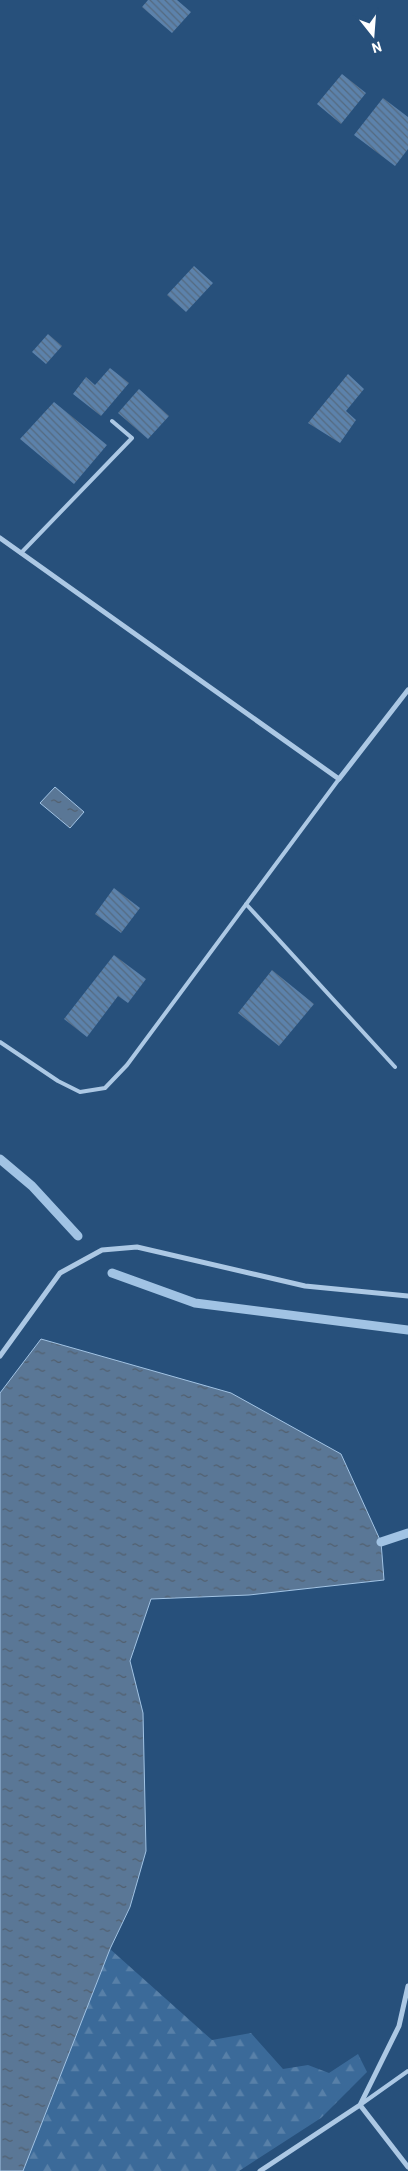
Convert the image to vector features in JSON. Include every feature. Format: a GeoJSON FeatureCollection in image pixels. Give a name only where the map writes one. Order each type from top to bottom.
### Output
{"type":"FeatureCollection","features":[{"type":"Feature","properties":{"kind":"street"},"geometry":{"type":"LineString","coordinates":[[0,538],[339,779],[408,690]]}},
{"type":"Feature","properties":{"kind":"street"},"geometry":{"type":"LineString","coordinates":[[0,1356],[60,1273],[102,1250],[137,1247],[305,1286],[408,1296]]}},
{"type":"Feature","properties":{"kind":"street"},"geometry":{"type":"LineString","coordinates":[[260,2171],[360,2105],[399,2026],[408,1986]]}},
{"type":"Feature","properties":{"kind":"street"},"geometry":{"type":"LineString","coordinates":[[360,2105],[408,2166]]}},
{"type":"Feature","properties":{"kind":"lane"},"geometry":{"type":"LineString","coordinates":[[21,552],[132,438],[112,422]]}},
{"type":"Feature","properties":{"kind":"lane"},"geometry":{"type":"LineString","coordinates":[[0,1042],[58,1081],[80,1092],[105,1088],[127,1065],[339,779]]}},
{"type":"Feature","properties":{"kind":"lane"},"geometry":{"type":"LineString","coordinates":[[246,904],[395,1067]]}},
{"type":"Feature","properties":{"kind":"lane"},"geometry":{"type":"LineString","coordinates":[[360,2105],[408,2070]]}},
{"type":"Feature","properties":{"kind":"green space"},"geometry":{"type":"Polygon","coordinates":[[[110,1949],[212,2040],[251,2033],[283,2069],[308,2065],[329,2073],[358,2054],[367,2072],[321,2118],[239,2171],[23,2171],[110,1949]]]}},
{"type":"Feature","properties":{"kind":"water"},"geometry":{"type":"Polygon","coordinates":[[[55,787],[84,812],[70,828],[40,803],[55,787]]]}},
{"type":"Feature","properties":{"kind":"water"},"geometry":{"type":"Polygon","coordinates":[[[41,1339],[231,1393],[341,1454],[381,1542],[384,1580],[249,1595],[151,1599],[130,1661],[143,1713],[146,1851],[130,1907],[110,1949],[23,2171],[0,2171],[0,1393],[41,1339]]]}},
{"type":"Feature","properties":{"kind":"building"},"geometry":{"type":"Polygon","coordinates":[[[148,0],[177,0],[191,12],[172,33],[142,7],[148,0]]]}},
{"type":"Feature","properties":{"kind":"building"},"geometry":{"type":"Polygon","coordinates":[[[342,74],[366,93],[341,124],[317,104],[342,74]]]}},
{"type":"Feature","properties":{"kind":"building"},"geometry":{"type":"Polygon","coordinates":[[[383,98],[408,117],[408,149],[395,166],[354,135],[383,98]]]}},
{"type":"Feature","properties":{"kind":"building"},"geometry":{"type":"Polygon","coordinates":[[[194,266],[213,283],[186,312],[167,295],[194,266]]]}},
{"type":"Feature","properties":{"kind":"building"},"geometry":{"type":"Polygon","coordinates":[[[48,334],[62,346],[46,364],[32,352],[48,334]]]}},
{"type":"Feature","properties":{"kind":"building"},"geometry":{"type":"Polygon","coordinates":[[[110,368],[129,383],[101,416],[73,394],[86,377],[95,385],[110,368]]]}},
{"type":"Feature","properties":{"kind":"building"},"geometry":{"type":"Polygon","coordinates":[[[348,374],[364,389],[346,411],[356,420],[340,443],[308,423],[348,374]]]}},
{"type":"Feature","properties":{"kind":"building"},"geometry":{"type":"Polygon","coordinates":[[[139,389],[169,416],[148,439],[118,413],[139,389]]]}},
{"type":"Feature","properties":{"kind":"building"},"geometry":{"type":"Polygon","coordinates":[[[54,402],[107,445],[74,484],[20,439],[54,402]]]}},
{"type":"Feature","properties":{"kind":"building"},"geometry":{"type":"Polygon","coordinates":[[[114,888],[140,908],[121,933],[95,914],[114,888]]]}},
{"type":"Feature","properties":{"kind":"building"},"geometry":{"type":"Polygon","coordinates":[[[114,955],[146,979],[128,1003],[118,996],[87,1037],[64,1019],[114,955]]]}},
{"type":"Feature","properties":{"kind":"building"},"geometry":{"type":"Polygon","coordinates":[[[272,970],[314,1004],[279,1046],[238,1013],[272,970]]]}},
{"type":"Feature","properties":{"kind":"waterway"},"geometry":{"type":"LineString","coordinates":[[0,1159],[32,1186],[78,1236]]}},
{"type":"Feature","properties":{"kind":"waterway"},"geometry":{"type":"LineString","coordinates":[[112,1273],[195,1303],[408,1330]]}},
{"type":"Feature","properties":{"kind":"waterway"},"geometry":{"type":"LineString","coordinates":[[381,1542],[408,1533]]}}]}
